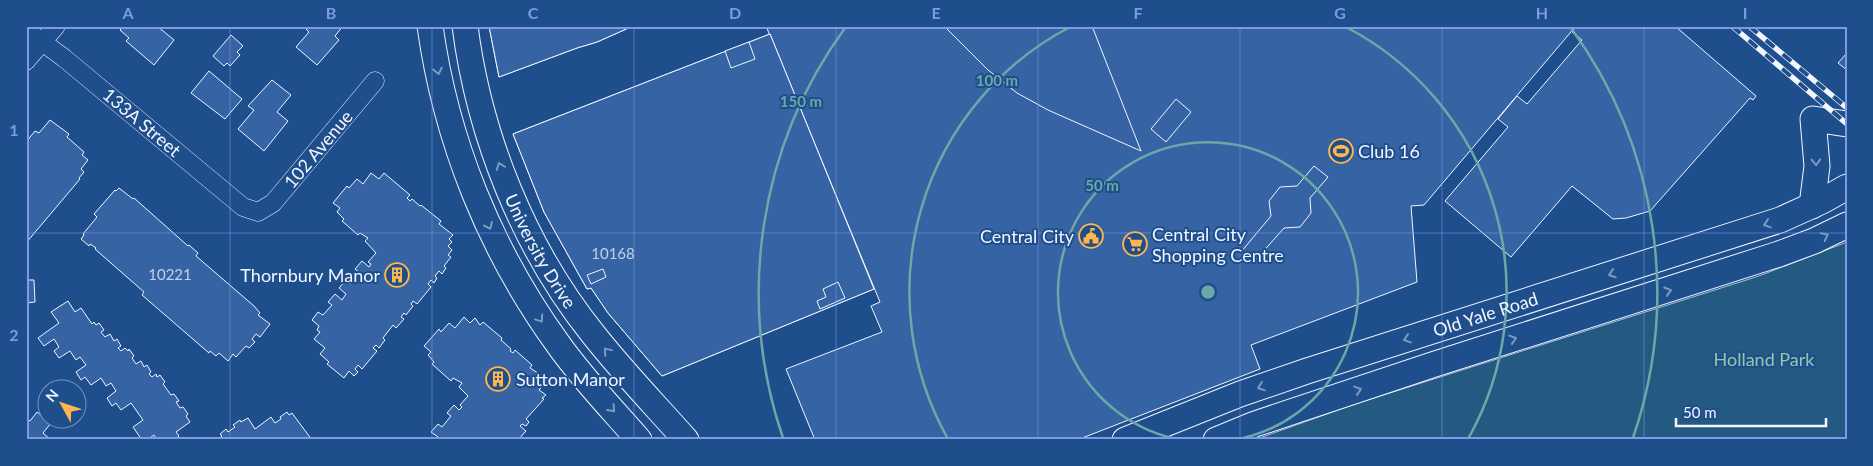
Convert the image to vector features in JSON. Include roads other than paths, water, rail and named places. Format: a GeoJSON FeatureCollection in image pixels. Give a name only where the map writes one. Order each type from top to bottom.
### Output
{"type":"FeatureCollection","features":[{"type":"Feature","properties":{"kind":"main road","name":"University Drive"},"geometry":{"type":"LineString","coordinates":[[430,26],[441,88],[453,137],[465,171],[494,238],[522,292],[558,345],[639,440]]}},
{"type":"Feature","properties":{"kind":"main road","name":"University Drive"},"geometry":{"type":"LineString","coordinates":[[465,26],[474,79],[487,128],[504,176],[524,223],[559,286],[587,327],[686,440]]}},
{"type":"Feature","properties":{"kind":"main road"},"geometry":{"type":"LineString","coordinates":[[1812,206],[1817,166],[1813,118],[1847,124]]}},
{"type":"Feature","properties":{"kind":"main road","name":"Old Yale Road"},"geometry":{"type":"LineString","coordinates":[[1124,440],[1240,394],[1308,371],[1766,225],[1812,206],[1847,187]]}},
{"type":"Feature","properties":{"kind":"main road","name":"Old Yale Road"},"geometry":{"type":"LineString","coordinates":[[1216,440],[1312,405],[1761,260],[1814,241],[1847,225]]}},
{"type":"Feature","properties":{"kind":"main road"},"geometry":{"type":"LineString","coordinates":[[558,345],[596,367],[615,384],[655,405]]}},
{"type":"Feature","properties":{"kind":"main road"},"geometry":{"type":"LineString","coordinates":[[1308,371],[1312,405]]}},
{"type":"Feature","properties":{"kind":"street"},"geometry":{"type":"LineString","coordinates":[[26,61],[56,26]]}},
{"type":"Feature","properties":{"kind":"street","name":"133A Street"},"geometry":{"type":"LineString","coordinates":[[26,30],[64,58],[243,207],[258,212]]}},
{"type":"Feature","properties":{"kind":"street","name":"102 Avenue"},"geometry":{"type":"LineString","coordinates":[[258,212],[273,203],[375,80]]}},
{"type":"Feature","properties":{"kind":"railway"},"geometry":{"type":"LineString","coordinates":[[1732,26],[1847,124]]}},
{"type":"Feature","properties":{"kind":"railway"},"geometry":{"type":"LineString","coordinates":[[1749,26],[1847,108]]}},
{"type":"Feature","properties":{"kind":"place","name":"Club 16"},"geometry":{"type":"Point","coordinates":[1341,151]}},
{"type":"Feature","properties":{"kind":"place","name":"Central City"},"geometry":{"type":"Point","coordinates":[1091,236]}},
{"type":"Feature","properties":{"kind":"place","name":"Central City Shopping Centre"},"geometry":{"type":"Point","coordinates":[1135,244]}},
{"type":"Feature","properties":{"kind":"place","name":"Thornbury Manor"},"geometry":{"type":"Point","coordinates":[397,275]}},
{"type":"Feature","properties":{"kind":"place","name":"Sutton Manor"},"geometry":{"type":"Point","coordinates":[498,379]}},
{"type":"Feature","properties":{"kind":"park label","name":"Holland Park"},"geometry":{"type":"Point","coordinates":[1764,359]}}]}
